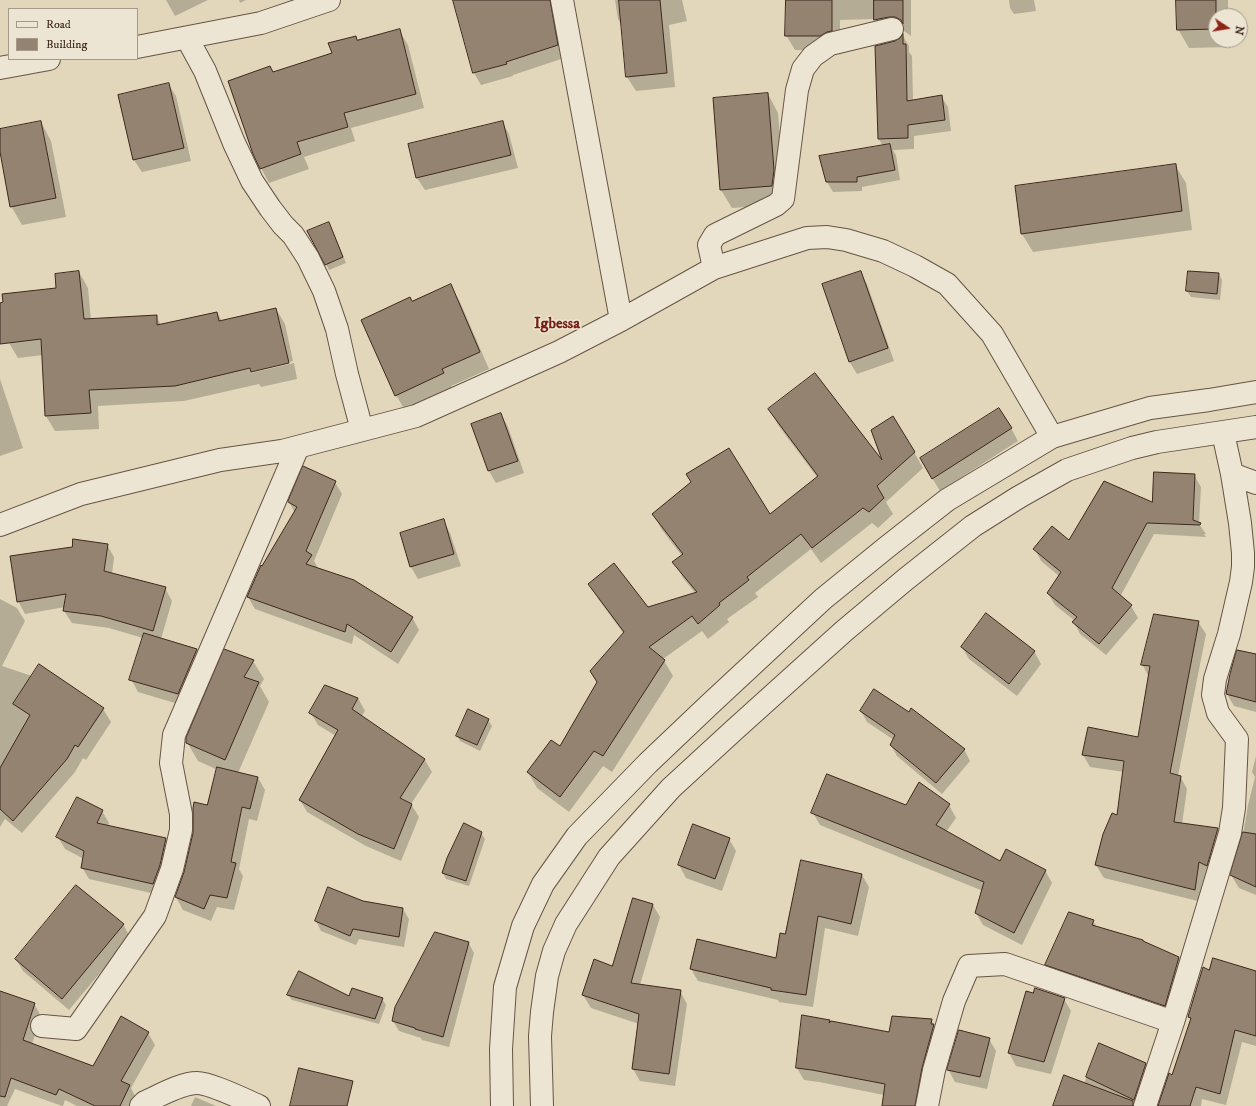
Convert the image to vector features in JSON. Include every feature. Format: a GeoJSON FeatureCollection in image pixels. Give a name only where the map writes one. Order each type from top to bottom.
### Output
{"type":"FeatureCollection","features":[{"type":"Feature","properties":{"kind":"street"},"geometry":{"type":"LineString","coordinates":[[138,47],[261,23],[329,0]]}},
{"type":"Feature","properties":{"kind":"street"},"geometry":{"type":"LineString","coordinates":[[562,0],[621,320]]}},
{"type":"Feature","properties":{"kind":"street"},"geometry":{"type":"LineString","coordinates":[[714,268],[709,245],[715,235],[776,205],[783,199],[797,90],[803,70],[813,56],[830,44],[892,29]]}},
{"type":"Feature","properties":{"kind":"street"},"geometry":{"type":"LineString","coordinates":[[187,38],[205,71],[234,143],[252,181],[275,214],[293,235],[308,258],[324,291],[337,329],[362,430]]}},
{"type":"Feature","properties":{"kind":"street"},"geometry":{"type":"LineString","coordinates":[[0,68],[44,60]]}},
{"type":"Feature","properties":{"kind":"street"},"geometry":{"type":"LineString","coordinates":[[0,525],[81,494],[220,460],[282,451],[416,416],[559,352],[621,320],[714,268],[807,238],[827,237],[846,240],[884,251],[947,284],[992,334],[1052,437]]}},
{"type":"Feature","properties":{"kind":"street"},"geometry":{"type":"LineString","coordinates":[[502,1106],[501,1049],[505,987],[523,926],[543,884],[577,836],[648,763],[709,705],[823,599],[947,500],[1052,437],[1150,408],[1256,392]]}},
{"type":"Feature","properties":{"kind":"street"},"geometry":{"type":"LineString","coordinates":[[542,1106],[540,1036],[547,976],[554,951],[566,924],[609,857],[672,788],[850,626],[906,579],[973,526],[1019,497],[1067,470],[1132,448],[1157,442],[1256,427]]}},
{"type":"Feature","properties":{"kind":"street"},"geometry":{"type":"LineString","coordinates":[[1145,1106],[1173,1022],[1230,833],[1234,808],[1237,739],[1218,713],[1213,695],[1215,679],[1229,634],[1243,567],[1240,523],[1232,474],[1223,433]]}},
{"type":"Feature","properties":{"kind":"street"},"geometry":{"type":"LineString","coordinates":[[42,1026],[76,1029],[155,916],[172,869],[181,830],[180,814],[171,763],[174,735],[298,447]]}},
{"type":"Feature","properties":{"kind":"street"},"geometry":{"type":"LineString","coordinates":[[1232,474],[1256,483]]}},
{"type":"Feature","properties":{"kind":"street"},"geometry":{"type":"LineString","coordinates":[[927,1106],[934,1070],[954,1001],[969,966],[1004,964],[1173,1022]]}},
{"type":"Feature","properties":{"kind":"street"},"geometry":{"type":"LineString","coordinates":[[141,1106],[145,1102],[172,1090],[197,1083],[259,1106]]}},
{"type":"Feature","properties":{"kind":"building"},"geometry":{"type":"Polygon","coordinates":[[[453,0],[550,0],[558,45],[506,62],[507,64],[473,73],[453,0]]]}},
{"type":"Feature","properties":{"kind":"building"},"geometry":{"type":"Polygon","coordinates":[[[619,0],[660,0],[667,73],[626,77],[619,0]]]}},
{"type":"Feature","properties":{"kind":"building"},"geometry":{"type":"Polygon","coordinates":[[[786,0],[832,0],[832,31],[820,36],[785,36],[786,0]]]}},
{"type":"Feature","properties":{"kind":"building"},"geometry":{"type":"Polygon","coordinates":[[[874,0],[903,0],[903,24],[901,20],[895,17],[874,20],[874,0]]]}},
{"type":"Feature","properties":{"kind":"building"},"geometry":{"type":"Polygon","coordinates":[[[1176,0],[1216,0],[1216,8],[1208,8],[1208,29],[1177,30],[1176,0]]]}},
{"type":"Feature","properties":{"kind":"building"},"geometry":{"type":"Polygon","coordinates":[[[400,29],[416,94],[344,113],[348,127],[297,142],[301,154],[260,169],[253,154],[228,81],[270,66],[273,72],[332,53],[328,43],[356,36],[357,40],[400,29]]]}},
{"type":"Feature","properties":{"kind":"building"},"geometry":{"type":"Polygon","coordinates":[[[903,34],[903,44],[906,44],[907,101],[942,95],[945,120],[908,125],[908,138],[878,139],[875,46],[895,41],[903,34]]]}},
{"type":"Feature","properties":{"kind":"building"},"geometry":{"type":"Polygon","coordinates":[[[169,83],[184,148],[133,160],[118,95],[169,83]]]}},
{"type":"Feature","properties":{"kind":"building"},"geometry":{"type":"Polygon","coordinates":[[[768,93],[774,170],[772,186],[720,190],[713,98],[768,93]]]}},
{"type":"Feature","properties":{"kind":"building"},"geometry":{"type":"Polygon","coordinates":[[[41,121],[56,198],[10,207],[0,152],[0,129],[41,121]]]}},
{"type":"Feature","properties":{"kind":"building"},"geometry":{"type":"Polygon","coordinates":[[[503,121],[511,155],[416,178],[408,144],[503,121]]]}},
{"type":"Feature","properties":{"kind":"building"},"geometry":{"type":"Polygon","coordinates":[[[890,144],[895,170],[857,177],[857,182],[826,182],[819,156],[890,144]]]}},
{"type":"Feature","properties":{"kind":"building"},"geometry":{"type":"Polygon","coordinates":[[[1176,164],[1182,211],[1021,234],[1015,186],[1176,164]]]}},
{"type":"Feature","properties":{"kind":"building"},"geometry":{"type":"Polygon","coordinates":[[[329,222],[343,257],[325,265],[307,231],[329,222]]]}},
{"type":"Feature","properties":{"kind":"building"},"geometry":{"type":"Polygon","coordinates":[[[79,271],[84,319],[157,315],[157,325],[217,312],[219,321],[276,308],[289,363],[251,372],[250,368],[175,386],[89,390],[91,413],[45,416],[41,339],[0,344],[0,303],[3,302],[2,294],[56,288],[55,274],[79,271]]]}},
{"type":"Feature","properties":{"kind":"building"},"geometry":{"type":"Polygon","coordinates":[[[861,271],[888,348],[849,362],[822,284],[861,271]]]}},
{"type":"Feature","properties":{"kind":"building"},"geometry":{"type":"Polygon","coordinates":[[[1188,271],[1219,273],[1217,294],[1186,291],[1188,271]]]}},
{"type":"Feature","properties":{"kind":"building"},"geometry":{"type":"Polygon","coordinates":[[[451,284],[480,352],[442,369],[444,373],[395,396],[361,320],[410,297],[412,301],[451,284]]]}},
{"type":"Feature","properties":{"kind":"building"},"geometry":{"type":"Polygon","coordinates":[[[815,373],[882,460],[871,430],[893,416],[915,452],[877,486],[884,498],[869,512],[863,508],[812,548],[801,534],[747,577],[749,580],[719,603],[720,605],[698,624],[692,616],[649,647],[665,660],[603,756],[594,751],[560,797],[527,772],[551,740],[560,746],[597,682],[590,671],[624,632],[588,584],[614,563],[648,607],[697,592],[672,562],[683,554],[652,514],[691,482],[686,474],[729,448],[770,514],[818,476],[768,409],[815,373]]]}},
{"type":"Feature","properties":{"kind":"building"},"geometry":{"type":"Polygon","coordinates":[[[999,408],[1012,428],[932,479],[920,458],[999,408]]]}},
{"type":"Feature","properties":{"kind":"building"},"geometry":{"type":"Polygon","coordinates":[[[501,413],[518,461],[488,471],[471,424],[501,413]]]}},
{"type":"Feature","properties":{"kind":"building"},"geometry":{"type":"Polygon","coordinates":[[[303,466],[336,481],[306,551],[312,555],[306,564],[354,580],[413,617],[391,652],[347,624],[345,632],[247,597],[261,565],[262,566],[297,507],[288,502],[303,466]]]}},
{"type":"Feature","properties":{"kind":"building"},"geometry":{"type":"Polygon","coordinates":[[[1154,472],[1195,474],[1193,520],[1201,523],[1200,525],[1147,523],[1112,588],[1132,605],[1099,644],[1072,622],[1077,617],[1047,593],[1061,572],[1033,549],[1052,526],[1069,540],[1104,481],[1152,502],[1154,472]]]}},
{"type":"Feature","properties":{"kind":"building"},"geometry":{"type":"Polygon","coordinates":[[[444,519],[454,554],[410,567],[400,533],[444,519]]]}},
{"type":"Feature","properties":{"kind":"building"},"geometry":{"type":"Polygon","coordinates":[[[73,539],[108,544],[104,571],[166,587],[153,631],[101,616],[63,611],[66,594],[17,602],[10,556],[72,547],[73,539]]]}},
{"type":"Feature","properties":{"kind":"building"},"geometry":{"type":"Polygon","coordinates":[[[986,613],[1035,651],[1009,684],[961,647],[986,613]]]}},
{"type":"Feature","properties":{"kind":"building"},"geometry":{"type":"Polygon","coordinates":[[[1154,614],[1199,621],[1170,773],[1181,776],[1174,822],[1218,828],[1207,866],[1199,862],[1195,890],[1095,865],[1103,834],[1112,813],[1117,815],[1124,761],[1082,755],[1088,727],[1138,737],[1150,666],[1141,665],[1154,614]]]}},
{"type":"Feature","properties":{"kind":"building"},"geometry":{"type":"Polygon","coordinates":[[[144,633],[197,649],[178,694],[129,680],[144,633]]]}},
{"type":"Feature","properties":{"kind":"building"},"geometry":{"type":"Polygon","coordinates":[[[224,649],[254,660],[244,677],[259,682],[225,760],[186,743],[186,738],[224,649]]]}},
{"type":"Feature","properties":{"kind":"building"},"geometry":{"type":"Polygon","coordinates":[[[1237,650],[1256,654],[1256,702],[1226,694],[1237,650]]]}},
{"type":"Feature","properties":{"kind":"building"},"geometry":{"type":"Polygon","coordinates":[[[39,664],[104,708],[78,747],[75,745],[67,759],[13,821],[0,809],[0,768],[30,715],[13,704],[39,664]]]}},
{"type":"Feature","properties":{"kind":"building"},"geometry":{"type":"Polygon","coordinates":[[[325,685],[358,698],[352,709],[425,759],[400,798],[412,804],[394,849],[358,834],[299,800],[338,730],[309,713],[325,685]]]}},
{"type":"Feature","properties":{"kind":"building"},"geometry":{"type":"Polygon","coordinates":[[[874,689],[909,712],[911,708],[965,749],[936,783],[890,745],[895,735],[860,711],[874,689]]]}},
{"type":"Feature","properties":{"kind":"building"},"geometry":{"type":"Polygon","coordinates":[[[468,709],[489,719],[477,745],[456,736],[468,709]]]}},
{"type":"Feature","properties":{"kind":"building"},"geometry":{"type":"Polygon","coordinates":[[[217,767],[258,777],[250,809],[242,807],[231,862],[236,863],[227,898],[210,895],[204,909],[175,897],[184,872],[193,833],[194,802],[207,805],[217,767]]]}},
{"type":"Feature","properties":{"kind":"building"},"geometry":{"type":"Polygon","coordinates":[[[827,774],[906,805],[919,782],[950,804],[936,825],[1000,861],[1006,849],[1046,870],[1014,933],[975,913],[984,882],[811,813],[827,774]]]}},
{"type":"Feature","properties":{"kind":"building"},"geometry":{"type":"Polygon","coordinates":[[[77,797],[103,810],[97,823],[166,838],[160,865],[153,884],[81,868],[84,851],[56,837],[77,797]]]}},
{"type":"Feature","properties":{"kind":"building"},"geometry":{"type":"Polygon","coordinates":[[[464,823],[482,832],[466,881],[442,873],[447,858],[464,823]]]}},
{"type":"Feature","properties":{"kind":"building"},"geometry":{"type":"Polygon","coordinates":[[[693,824],[730,838],[715,879],[678,865],[693,824]]]}},
{"type":"Feature","properties":{"kind":"building"},"geometry":{"type":"Polygon","coordinates":[[[1243,832],[1256,834],[1256,887],[1230,875],[1243,832]]]}},
{"type":"Feature","properties":{"kind":"building"},"geometry":{"type":"Polygon","coordinates":[[[801,860],[862,874],[851,924],[818,916],[806,995],[771,990],[771,988],[690,969],[697,939],[776,958],[780,933],[785,934],[801,860]]]}},
{"type":"Feature","properties":{"kind":"building"},"geometry":{"type":"Polygon","coordinates":[[[76,885],[124,924],[62,999],[15,959],[76,885]]]}},
{"type":"Feature","properties":{"kind":"building"},"geometry":{"type":"Polygon","coordinates":[[[328,887],[363,901],[403,908],[399,937],[353,929],[350,936],[315,921],[328,887]]]}},
{"type":"Feature","properties":{"kind":"building"},"geometry":{"type":"Polygon","coordinates":[[[633,898],[653,904],[631,983],[681,990],[669,1074],[632,1069],[639,1014],[582,995],[594,959],[612,966],[633,898]]]}},
{"type":"Feature","properties":{"kind":"building"},"geometry":{"type":"Polygon","coordinates":[[[1069,912],[1094,920],[1092,925],[1143,940],[1179,957],[1165,1006],[1045,965],[1069,912]]]}},
{"type":"Feature","properties":{"kind":"building"},"geometry":{"type":"Polygon","coordinates":[[[435,932],[469,942],[443,1037],[392,1021],[395,1007],[435,932]]]}},
{"type":"Feature","properties":{"kind":"building"},"geometry":{"type":"Polygon","coordinates":[[[1213,958],[1256,971],[1256,1036],[1235,1030],[1220,1094],[1196,1087],[1190,1106],[1158,1106],[1169,1073],[1172,1075],[1191,1018],[1188,1017],[1203,967],[1209,970],[1213,958]]]}},
{"type":"Feature","properties":{"kind":"building"},"geometry":{"type":"Polygon","coordinates":[[[299,971],[349,996],[352,988],[383,998],[375,1019],[287,995],[299,971]]]}},
{"type":"Feature","properties":{"kind":"building"},"geometry":{"type":"Polygon","coordinates":[[[1035,988],[1065,998],[1044,1062],[1008,1053],[1026,991],[1033,993],[1035,988]]]}},
{"type":"Feature","properties":{"kind":"building"},"geometry":{"type":"Polygon","coordinates":[[[0,991],[35,1003],[23,1040],[93,1066],[121,1016],[149,1032],[121,1081],[130,1085],[120,1106],[95,1106],[59,1089],[56,1095],[11,1078],[5,1097],[0,1096],[0,991]]]}},
{"type":"Feature","properties":{"kind":"building"},"geometry":{"type":"Polygon","coordinates":[[[802,1015],[830,1020],[829,1023],[831,1021],[889,1032],[892,1016],[932,1019],[931,1024],[934,1024],[922,1068],[915,1106],[882,1106],[885,1084],[796,1068],[802,1015]]]}},
{"type":"Feature","properties":{"kind":"building"},"geometry":{"type":"Polygon","coordinates":[[[959,1030],[990,1038],[980,1077],[947,1070],[959,1030]]]}},
{"type":"Feature","properties":{"kind":"building"},"geometry":{"type":"Polygon","coordinates":[[[1099,1043],[1146,1063],[1134,1100],[1086,1077],[1099,1043]]]}},
{"type":"Feature","properties":{"kind":"building"},"geometry":{"type":"Polygon","coordinates":[[[299,1068],[353,1081],[347,1106],[290,1106],[299,1068]]]}},
{"type":"Feature","properties":{"kind":"building"},"geometry":{"type":"Polygon","coordinates":[[[1064,1075],[1133,1101],[1133,1106],[1053,1106],[1064,1075]]]}},
{"type":"Feature","properties":{"kind":"district","name":"Igbessa"},"geometry":{"type":"Point","coordinates":[557,325]}}]}
